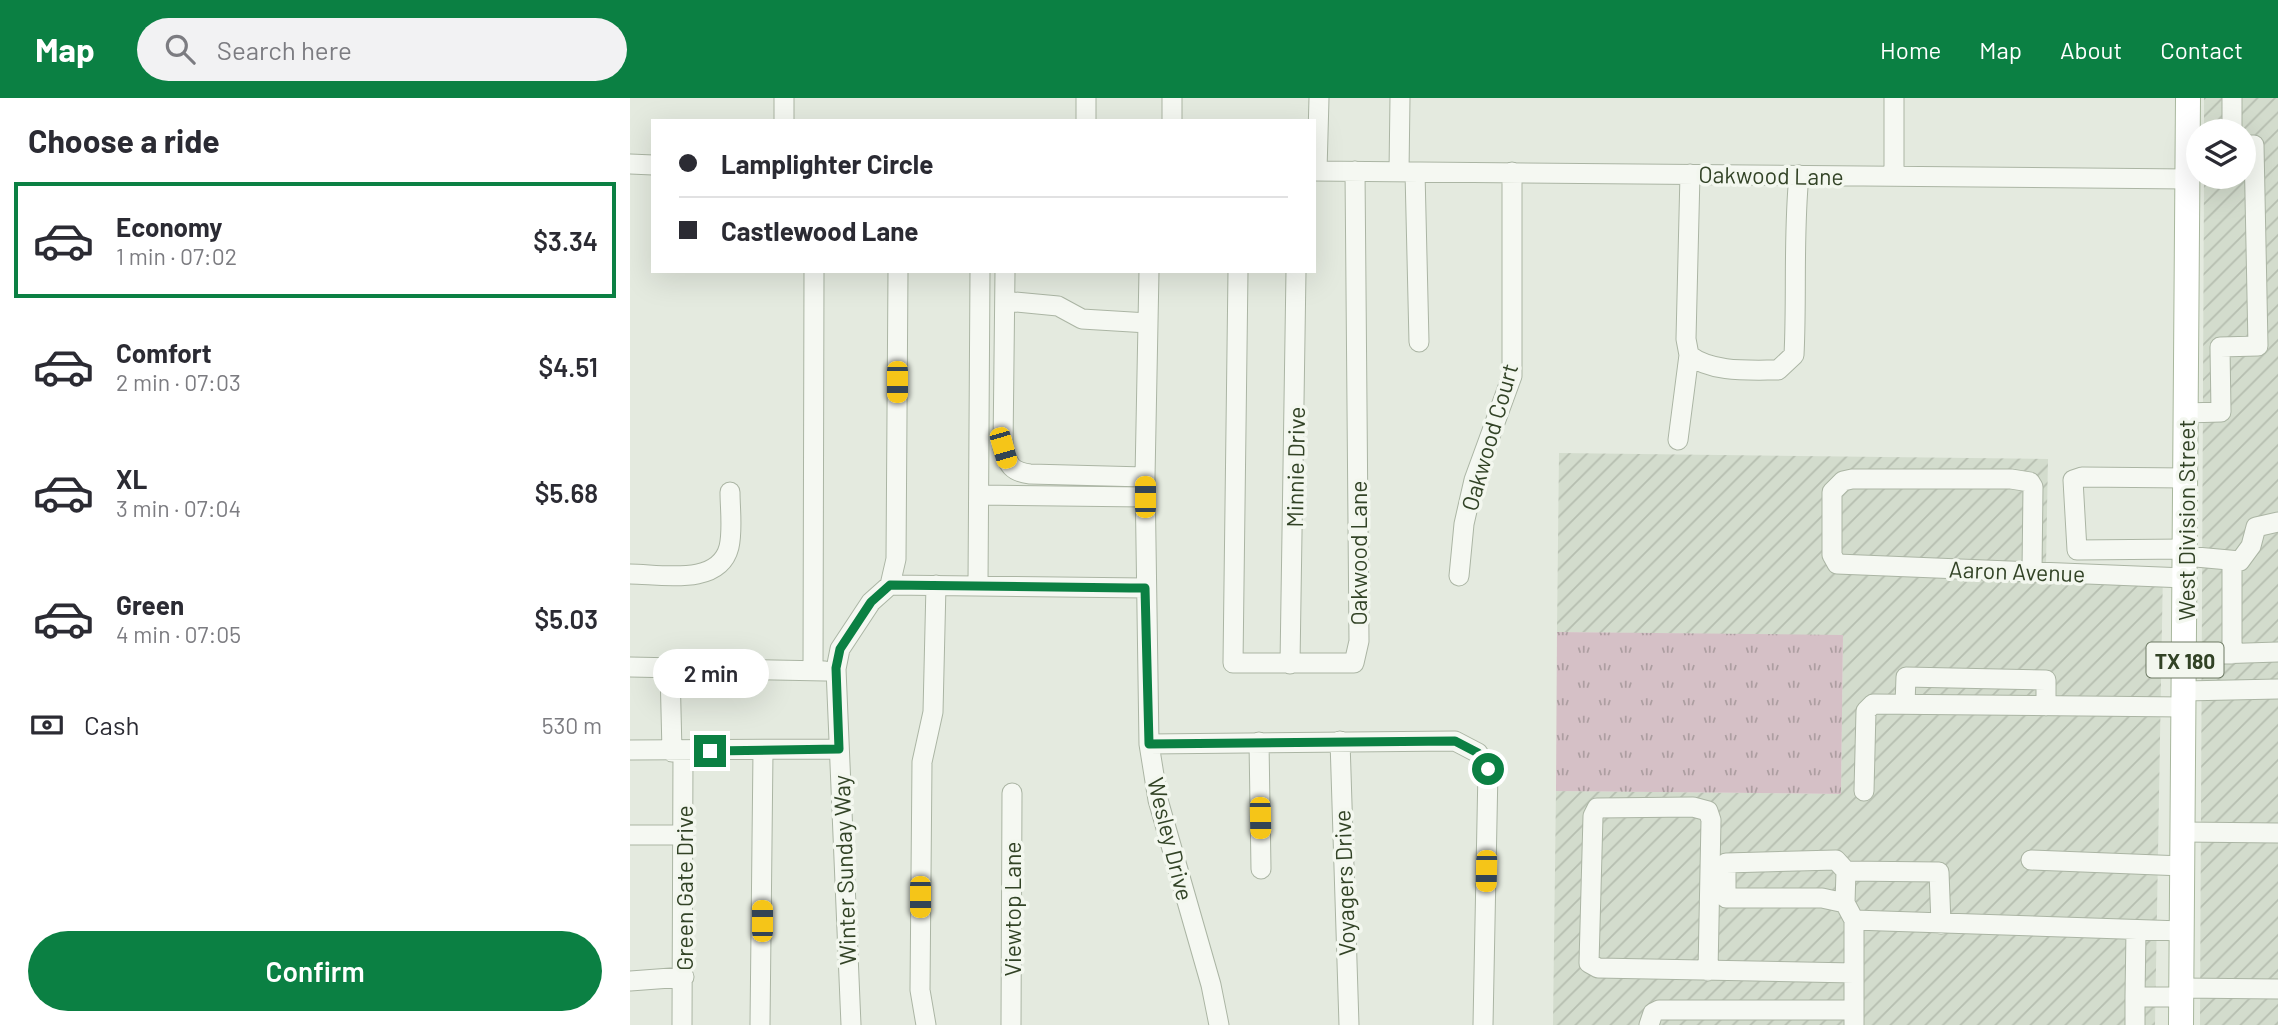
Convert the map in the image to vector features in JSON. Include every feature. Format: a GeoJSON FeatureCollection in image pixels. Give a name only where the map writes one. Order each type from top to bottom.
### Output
{"type":"FeatureCollection","features":[{"type":"Feature","properties":{"kind":"main road","name":"West Division Street"},"geometry":{"type":"LineString","coordinates":[[2188,98],[2188,119]]}},
{"type":"Feature","properties":{"kind":"main road","name":"West Division Street"},"geometry":{"type":"LineString","coordinates":[[2181,1025],[2188,189]]}},
{"type":"Feature","properties":{"kind":"street"},"geometry":{"type":"LineString","coordinates":[[784,98],[784,119]]}},
{"type":"Feature","properties":{"kind":"street"},"geometry":{"type":"LineString","coordinates":[[1086,98],[1086,119]]}},
{"type":"Feature","properties":{"kind":"street"},"geometry":{"type":"LineString","coordinates":[[1172,98],[1172,119]]}},
{"type":"Feature","properties":{"kind":"street"},"geometry":{"type":"LineString","coordinates":[[1316,171],[1318,98]]}},
{"type":"Feature","properties":{"kind":"street"},"geometry":{"type":"LineString","coordinates":[[1400,98],[1419,342]]}},
{"type":"Feature","properties":{"kind":"street"},"geometry":{"type":"LineString","coordinates":[[1894,176],[1895,98]]}},
{"type":"Feature","properties":{"kind":"street"},"geometry":{"type":"LineString","coordinates":[[2232,98],[2232,119]]}},
{"type":"Feature","properties":{"kind":"street"},"geometry":{"type":"LineString","coordinates":[[630,164],[651,164]]}},
{"type":"Feature","properties":{"kind":"street","name":"Oakwood Lane"},"geometry":{"type":"LineString","coordinates":[[1316,171],[2186,179]]}},
{"type":"Feature","properties":{"kind":"street","name":"Oakwood Lane"},"geometry":{"type":"LineString","coordinates":[[1290,664],[1354,663],[1359,641],[1355,171]]}},
{"type":"Feature","properties":{"kind":"street","name":"Oakwood Court"},"geometry":{"type":"LineString","coordinates":[[1459,576],[1464,524],[1474,481],[1512,376],[1512,172]]}},
{"type":"Feature","properties":{"kind":"street"},"geometry":{"type":"LineString","coordinates":[[1678,440],[1689,355],[1686,339],[1690,174]]}},
{"type":"Feature","properties":{"kind":"street"},"geometry":{"type":"LineString","coordinates":[[1689,355],[1700,364],[1747,370],[1778,370],[1794,355],[1797,297],[1794,224],[1799,175]]}},
{"type":"Feature","properties":{"kind":"street"},"geometry":{"type":"LineString","coordinates":[[2186,413],[2221,412],[2220,347],[2258,346],[2255,189]]}},
{"type":"Feature","properties":{"kind":"street"},"geometry":{"type":"LineString","coordinates":[[813,670],[814,273]]}},
{"type":"Feature","properties":{"kind":"street"},"geometry":{"type":"LineString","coordinates":[[898,273],[896,559],[890,585],[1145,588]]}},
{"type":"Feature","properties":{"kind":"street"},"geometry":{"type":"LineString","coordinates":[[978,585],[980,273]]}},
{"type":"Feature","properties":{"kind":"street"},"geometry":{"type":"LineString","coordinates":[[1005,273],[1003,448],[1007,463],[1016,472],[1030,474],[1145,477]]}},
{"type":"Feature","properties":{"kind":"street","name":"Wesley Drive"},"geometry":{"type":"LineString","coordinates":[[1149,273],[1145,588],[1149,744],[1158,800],[1211,985],[1219,1025]]}},
{"type":"Feature","properties":{"kind":"street"},"geometry":{"type":"LineString","coordinates":[[1238,273],[1233,663],[1290,664]]}},
{"type":"Feature","properties":{"kind":"street","name":"Minnie Drive"},"geometry":{"type":"LineString","coordinates":[[1290,664],[1296,273]]}},
{"type":"Feature","properties":{"kind":"street"},"geometry":{"type":"LineString","coordinates":[[1005,301],[1058,306],[1082,319],[1148,323]]}},
{"type":"Feature","properties":{"kind":"street"},"geometry":{"type":"LineString","coordinates":[[2186,478],[2082,477],[2073,481],[2077,550],[2185,561],[2240,561],[2249,551],[2256,527],[2278,522]]}},
{"type":"Feature","properties":{"kind":"street","name":"Aaron Avenue"},"geometry":{"type":"LineString","coordinates":[[2032,572],[2033,487],[2030,482],[1843,481],[1832,492],[1832,555],[1837,564],[2032,572],[2185,561]]}},
{"type":"Feature","properties":{"kind":"street"},"geometry":{"type":"LineString","coordinates":[[630,574],[704,575],[720,562],[729,548],[730,492]]}},
{"type":"Feature","properties":{"kind":"street"},"geometry":{"type":"LineString","coordinates":[[980,495],[1145,497]]}},
{"type":"Feature","properties":{"kind":"street"},"geometry":{"type":"LineString","coordinates":[[2232,561],[2232,654]]}},
{"type":"Feature","properties":{"kind":"street","name":"Winter Sunday Way"},"geometry":{"type":"LineString","coordinates":[[851,1025],[836,671],[840,649],[871,602],[890,585]]}},
{"type":"Feature","properties":{"kind":"street"},"geometry":{"type":"LineString","coordinates":[[926,1025],[920,990],[921,790],[922,762],[933,712],[936,585]]}},
{"type":"Feature","properties":{"kind":"street"},"geometry":{"type":"LineString","coordinates":[[2185,655],[2278,652]]}},
{"type":"Feature","properties":{"kind":"street"},"geometry":{"type":"LineString","coordinates":[[630,667],[836,671]]}},
{"type":"Feature","properties":{"kind":"street","name":"Green Gate Drive"},"geometry":{"type":"LineString","coordinates":[[670,668],[684,835],[682,1025]]}},
{"type":"Feature","properties":{"kind":"street"},"geometry":{"type":"LineString","coordinates":[[1905,704],[1906,677],[2046,680],[2046,706]]}},
{"type":"Feature","properties":{"kind":"street"},"geometry":{"type":"LineString","coordinates":[[1864,791],[1866,711],[1873,704],[2046,706],[2184,699],[2278,689]]}},
{"type":"Feature","properties":{"kind":"street","name":"Voyagers Drive"},"geometry":{"type":"LineString","coordinates":[[1340,741],[1349,1025]]}},
{"type":"Feature","properties":{"kind":"street"},"geometry":{"type":"LineString","coordinates":[[1149,744],[1455,741],[1484,760],[1488,769],[1483,1025]]}},
{"type":"Feature","properties":{"kind":"street"},"geometry":{"type":"LineString","coordinates":[[1259,742],[1261,869]]}},
{"type":"Feature","properties":{"kind":"street"},"geometry":{"type":"LineString","coordinates":[[630,750],[678,752],[839,749]]}},
{"type":"Feature","properties":{"kind":"street"},"geometry":{"type":"LineString","coordinates":[[760,1025],[763,751]]}},
{"type":"Feature","properties":{"kind":"street","name":"Viewtop Lane"},"geometry":{"type":"LineString","coordinates":[[1011,1025],[1013,793]]}},
{"type":"Feature","properties":{"kind":"street"},"geometry":{"type":"LineString","coordinates":[[1708,971],[1711,820],[1708,811],[1693,807],[1597,808],[1592,816],[1589,963],[1598,968],[1708,971],[1854,973]]}},
{"type":"Feature","properties":{"kind":"street"},"geometry":{"type":"LineString","coordinates":[[2183,832],[2278,833]]}},
{"type":"Feature","properties":{"kind":"street"},"geometry":{"type":"LineString","coordinates":[[630,835],[684,835]]}},
{"type":"Feature","properties":{"kind":"street"},"geometry":{"type":"LineString","coordinates":[[1649,1025],[1653,1013],[1659,1010],[1854,1017],[1854,920],[1844,903],[1846,872],[1836,860],[1726,863],[1726,898],[1822,898],[1844,903]]}},
{"type":"Feature","properties":{"kind":"street"},"geometry":{"type":"LineString","coordinates":[[2031,860],[2183,866]]}},
{"type":"Feature","properties":{"kind":"street"},"geometry":{"type":"LineString","coordinates":[[1846,872],[1939,872],[1941,924]]}},
{"type":"Feature","properties":{"kind":"street"},"geometry":{"type":"LineString","coordinates":[[1854,920],[2182,931]]}},
{"type":"Feature","properties":{"kind":"street"},"geometry":{"type":"LineString","coordinates":[[2135,1025],[2136,930]]}},
{"type":"Feature","properties":{"kind":"street"},"geometry":{"type":"LineString","coordinates":[[630,981],[684,977]]}},
{"type":"Feature","properties":{"kind":"street"},"geometry":{"type":"LineString","coordinates":[[2135,997],[2278,989]]}},
{"type":"Feature","properties":{"kind":"shaded area"},"geometry":{"type":"Polygon","coordinates":[[[2204,98],[2278,98],[2278,1025],[2200,1025],[2204,189],[2256,189],[2256,119],[2204,119],[2204,98]]]}},
{"type":"Feature","properties":{"kind":"shaded area"},"geometry":{"type":"Polygon","coordinates":[[[1559,453],[2048,459],[2046,566],[2163,568],[2155,1025],[1553,1025],[1556,791],[1841,794],[1843,636],[1557,632],[1559,453]]]}},
{"type":"Feature","properties":{"kind":"green space"},"geometry":{"type":"Polygon","coordinates":[[[1557,632],[1843,635],[1841,794],[1556,791],[1557,632]]]}},
{"type":"Feature","properties":{"kind":"route"},"geometry":{"type":"LineString","coordinates":[[710,751],[839,749],[836,668],[840,649],[871,602],[890,585],[1145,588],[1149,744],[1455,741],[1478,753],[1488,769]]}}]}
